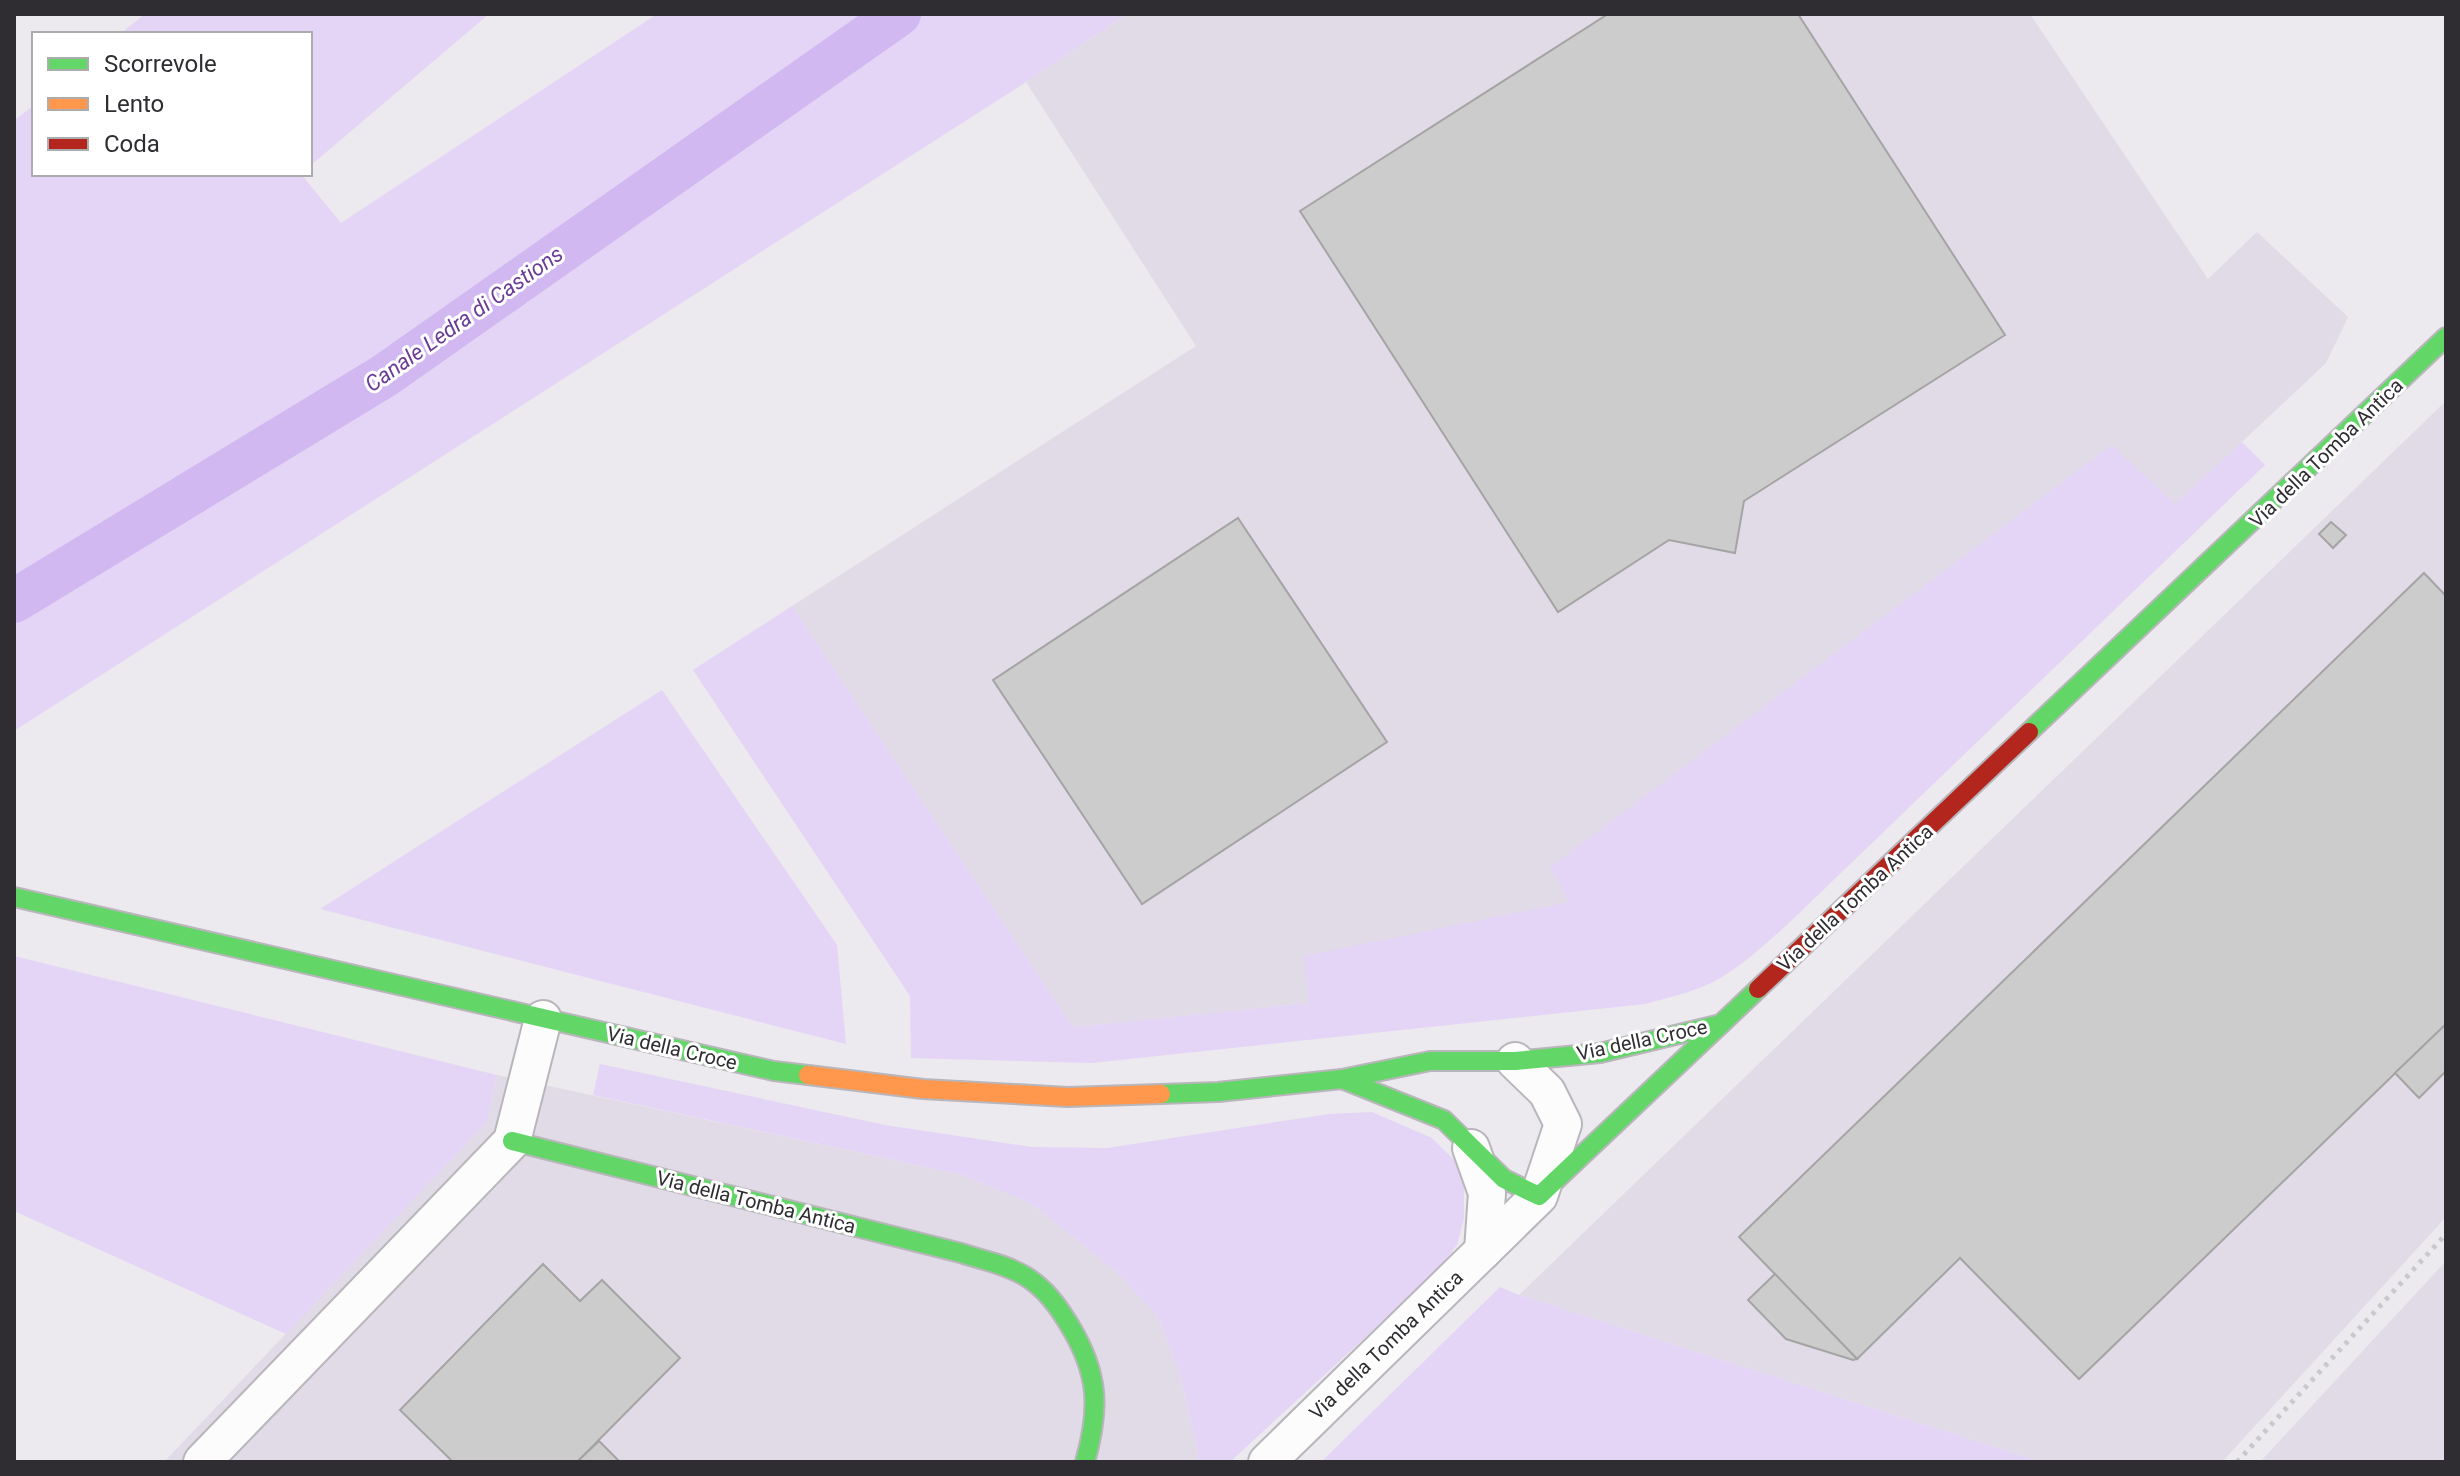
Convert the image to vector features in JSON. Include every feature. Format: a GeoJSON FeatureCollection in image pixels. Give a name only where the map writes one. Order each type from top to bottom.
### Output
{"type":"FeatureCollection","features":[{"type":"Feature","properties":{"kind":"main road","name":"Via della Tomba Antica"},"geometry":{"type":"LineString","coordinates":[[1539,1196],[2446,337]]}},
{"type":"Feature","properties":{"kind":"main road","name":"Via della Croce"},"geometry":{"type":"LineString","coordinates":[[14,897],[774,1071],[923,1089],[1068,1097],[1218,1092],[1342,1079],[1430,1061],[1515,1061],[1600,1053],[1721,1024]]}},
{"type":"Feature","properties":{"kind":"main road","name":"Via della Croce"},"geometry":{"type":"LineString","coordinates":[[1342,1079],[1444,1120],[1504,1179],[1539,1196]]}},
{"type":"Feature","properties":{"kind":"main road","name":"Via della Tomba Antica"},"geometry":{"type":"LineString","coordinates":[[512,1141],[1004,1265],[1035,1283],[1059,1308],[1077,1335],[1093,1369],[1096,1405],[1093,1438],[1085,1462]]}},
{"type":"Feature","properties":{"kind":"street"},"geometry":{"type":"LineString","coordinates":[[202,1462],[512,1141],[543,1019]]}},
{"type":"Feature","properties":{"kind":"street"},"geometry":{"type":"LineString","coordinates":[[1515,1061],[1547,1092],[1563,1124],[1539,1196]]}},
{"type":"Feature","properties":{"kind":"street","name":"Via della Croce"},"geometry":{"type":"LineString","coordinates":[[1471,1148],[1487,1193],[1483,1251]]}},
{"type":"Feature","properties":{"kind":"street","name":"Via della Tomba Antica"},"geometry":{"type":"LineString","coordinates":[[1267,1462],[1539,1196]]}},
{"type":"Feature","properties":{"kind":"path"},"geometry":{"type":"LineString","coordinates":[[2237,1462],[2446,1234]]}},
{"type":"Feature","properties":{"kind":"shaded area"},"geometry":{"type":"Polygon","coordinates":[[[145,14],[489,14],[312,164],[312,32],[122,32],[145,14]]]}},
{"type":"Feature","properties":{"kind":"shaded area"},"geometry":{"type":"Polygon","coordinates":[[[657,14],[1127,14],[1026,82],[14,731],[14,121],[32,107],[32,176],[303,176],[341,223],[657,14]]]}},
{"type":"Feature","properties":{"kind":"shaded area"},"geometry":{"type":"Polygon","coordinates":[[[1127,14],[2030,14],[2208,279],[2257,232],[2348,317],[2326,363],[1685,965],[1073,1027],[792,606],[1196,346],[1026,82],[1127,14]]]}},
{"type":"Feature","properties":{"kind":"shaded area"},"geometry":{"type":"Polygon","coordinates":[[[2446,401],[2446,1217],[2222,1462],[2041,1462],[1519,1295],[2446,401]]]}},
{"type":"Feature","properties":{"kind":"shaded area"},"geometry":{"type":"Polygon","coordinates":[[[2242,442],[2265,465],[1791,921],[1722,977],[1694,990],[1645,1004],[1092,1063],[911,1058],[910,996],[693,670],[792,606],[1073,1027],[1309,1003],[1304,956],[1569,902],[1550,867],[2112,445],[2175,504],[2242,442]]]}},
{"type":"Feature","properties":{"kind":"shaded area"},"geometry":{"type":"Polygon","coordinates":[[[662,690],[837,945],[846,1044],[320,909],[662,690]]]}},
{"type":"Feature","properties":{"kind":"shaded area"},"geometry":{"type":"Polygon","coordinates":[[[14,956],[497,1075],[487,1122],[286,1334],[14,1211],[14,956]]]}},
{"type":"Feature","properties":{"kind":"shaded area"},"geometry":{"type":"Polygon","coordinates":[[[600,1064],[885,1125],[1032,1147],[1107,1148],[1329,1114],[1372,1112],[1432,1138],[1455,1161],[1464,1184],[1464,1218],[1457,1245],[1437,1271],[1230,1462],[1197,1462],[1198,1452],[1179,1371],[1157,1315],[1114,1270],[1032,1204],[963,1175],[593,1095],[600,1064]]]}},
{"type":"Feature","properties":{"kind":"shaded area"},"geometry":{"type":"Polygon","coordinates":[[[497,1075],[963,1175],[1032,1204],[1114,1270],[1157,1315],[1179,1371],[1198,1452],[1197,1462],[164,1462],[487,1122],[497,1075]]]}},
{"type":"Feature","properties":{"kind":"shaded area"},"geometry":{"type":"Polygon","coordinates":[[[2446,1261],[2446,1462],[2260,1462],[2446,1261]]]}},
{"type":"Feature","properties":{"kind":"shaded area"},"geometry":{"type":"Polygon","coordinates":[[[1500,1287],[1519,1295],[2041,1462],[1321,1462],[1500,1287]]]}},
{"type":"Feature","properties":{"kind":"building"},"geometry":{"type":"Polygon","coordinates":[[[1608,14],[1798,14],[2005,335],[1744,501],[1735,553],[1669,540],[1558,612],[1300,211],[1608,14]]]}},
{"type":"Feature","properties":{"kind":"building"},"geometry":{"type":"Polygon","coordinates":[[[1238,518],[1387,742],[1142,904],[993,680],[1238,518]]]}},
{"type":"Feature","properties":{"kind":"building"},"geometry":{"type":"Polygon","coordinates":[[[2331,522],[2346,535],[2333,548],[2319,534],[2331,522]]]}},
{"type":"Feature","properties":{"kind":"building"},"geometry":{"type":"Polygon","coordinates":[[[2424,573],[2446,596],[2446,1024],[2079,1379],[1960,1258],[1857,1359],[1739,1237],[2424,573]]]}},
{"type":"Feature","properties":{"kind":"building"},"geometry":{"type":"Polygon","coordinates":[[[2446,1024],[2446,1071],[2419,1098],[2395,1073],[2446,1024]]]}},
{"type":"Feature","properties":{"kind":"building"},"geometry":{"type":"Polygon","coordinates":[[[543,1264],[580,1301],[602,1280],[680,1358],[577,1462],[453,1462],[400,1410],[543,1264]]]}},
{"type":"Feature","properties":{"kind":"building"},"geometry":{"type":"Polygon","coordinates":[[[1775,1274],[1857,1359],[1786,1339],[1748,1300],[1775,1274]]]}},
{"type":"Feature","properties":{"kind":"building"},"geometry":{"type":"Polygon","coordinates":[[[599,1441],[620,1462],[577,1462],[599,1441]]]}},
{"type":"Feature","properties":{"kind":"waterway","name":"Canale Ledra di Castions"},"geometry":{"type":"LineString","coordinates":[[14,601],[384,376],[899,14]]}},
{"type":"Feature","properties":{"kind":"traffic: fast"},"geometry":{"type":"LineString","coordinates":[[2029,732],[2446,337]]}},
{"type":"Feature","properties":{"kind":"traffic: fast"},"geometry":{"type":"LineString","coordinates":[[14,897],[774,1071],[808,1075]]}},
{"type":"Feature","properties":{"kind":"traffic: fast"},"geometry":{"type":"LineString","coordinates":[[1342,1079],[1444,1120],[1504,1179],[1539,1196],[1758,989]]}},
{"type":"Feature","properties":{"kind":"traffic: fast"},"geometry":{"type":"LineString","coordinates":[[1161,1094],[1218,1092],[1342,1079],[1430,1061],[1515,1061],[1600,1053],[1721,1024]]}},
{"type":"Feature","properties":{"kind":"traffic: fast"},"geometry":{"type":"LineString","coordinates":[[512,1141],[961,1253],[1025,1276],[1056,1305],[1087,1360],[1094,1408],[1085,1462]]}},
{"type":"Feature","properties":{"kind":"traffic: slow"},"geometry":{"type":"LineString","coordinates":[[808,1075],[923,1089],[1068,1097],[1161,1094]]}},
{"type":"Feature","properties":{"kind":"traffic: jam"},"geometry":{"type":"LineString","coordinates":[[1758,989],[2029,732]]}}]}
